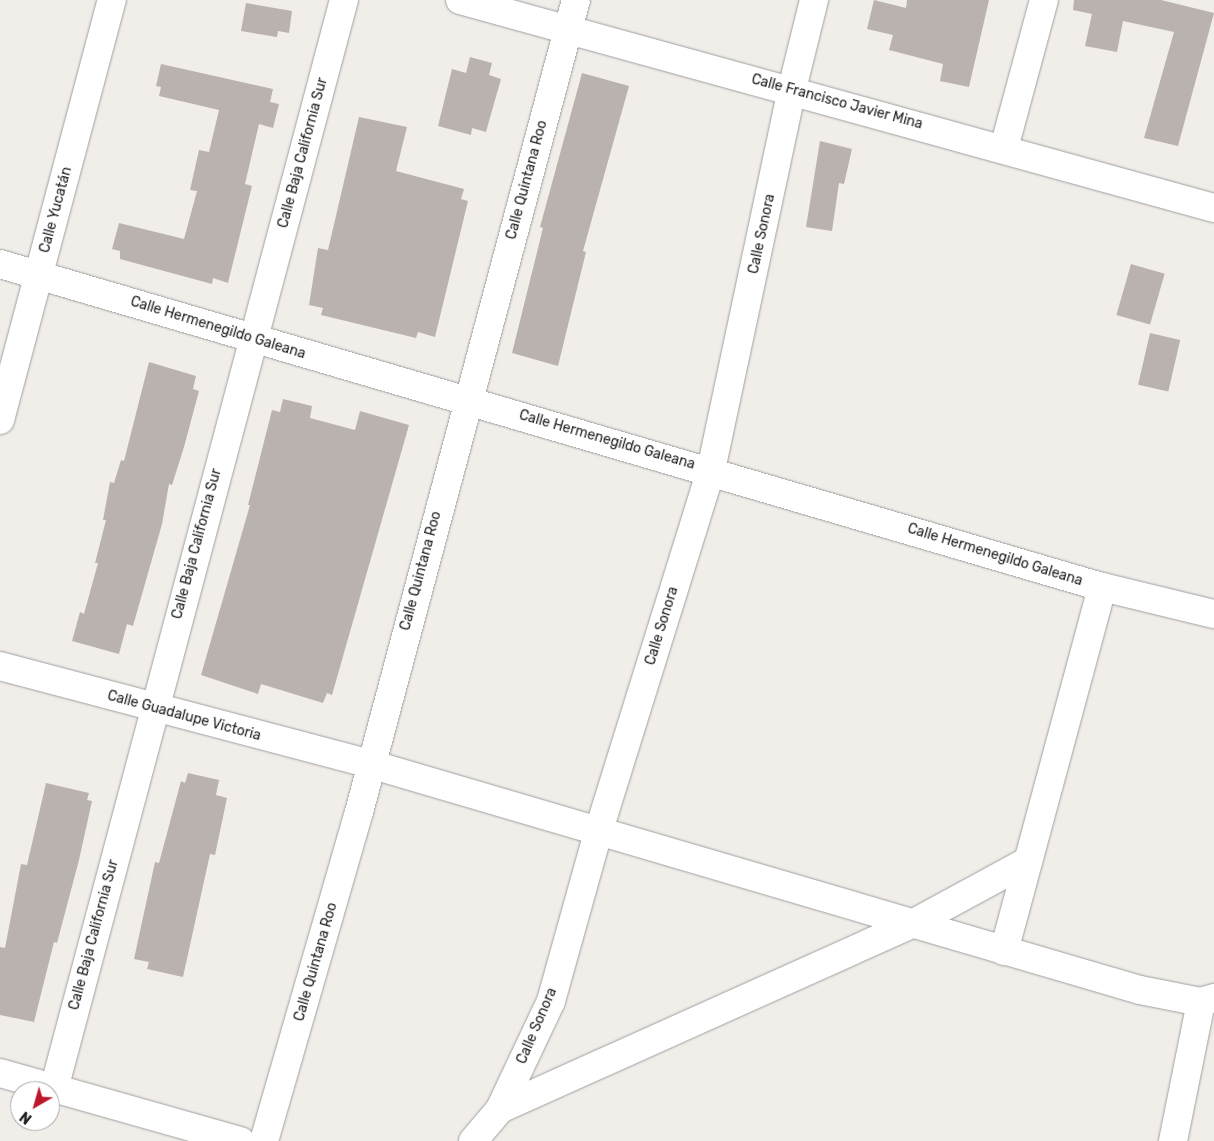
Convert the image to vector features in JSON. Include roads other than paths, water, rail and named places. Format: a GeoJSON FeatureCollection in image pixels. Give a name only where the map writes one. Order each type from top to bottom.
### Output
{"type":"FeatureCollection","features":[{"type":"Feature","properties":{"kind":"street","name":"Calle Yucatán"},"geometry":{"type":"LineString","coordinates":[[0,420],[112,0]]}},
{"type":"Feature","properties":{"kind":"street","name":"Calle Baja California Sur"},"geometry":{"type":"LineString","coordinates":[[56,1081],[153,708],[344,0]]}},
{"type":"Feature","properties":{"kind":"street","name":"Calle Francisco Javier Mina"},"geometry":{"type":"LineString","coordinates":[[460,0],[792,89],[1214,206]]}},
{"type":"Feature","properties":{"kind":"street","name":"Calle Quintana Roo"},"geometry":{"type":"LineString","coordinates":[[264,1141],[359,812],[370,764],[467,400],[576,0]]}},
{"type":"Feature","properties":{"kind":"street","name":"Calle Sonora"},"geometry":{"type":"LineString","coordinates":[[473,1141],[500,1109],[551,1001],[598,833],[711,470],[792,89],[814,0]]}},
{"type":"Feature","properties":{"kind":"street"},"geometry":{"type":"LineString","coordinates":[[1004,148],[1044,0]]}},
{"type":"Feature","properties":{"kind":"street","name":"Calle Hermenegildo Galeana"},"geometry":{"type":"LineString","coordinates":[[0,264],[39,274],[253,340],[711,470],[1102,587],[1214,614]]}},
{"type":"Feature","properties":{"kind":"street"},"geometry":{"type":"LineString","coordinates":[[1004,950],[1102,587]]}},
{"type":"Feature","properties":{"kind":"street","name":"Calle Guadalupe Victoria"},"geometry":{"type":"LineString","coordinates":[[0,666],[370,764],[598,833],[1140,990],[1208,1000]]}},
{"type":"Feature","properties":{"kind":"street"},"geometry":{"type":"LineString","coordinates":[[500,1109],[912,924],[1028,861]]}},
{"type":"Feature","properties":{"kind":"street"},"geometry":{"type":"LineString","coordinates":[[1173,1141],[1208,1000]]}},
{"type":"Feature","properties":{"kind":"street"},"geometry":{"type":"LineString","coordinates":[[0,1074],[25,1081]]}},
{"type":"Feature","properties":{"kind":"street"},"geometry":{"type":"LineString","coordinates":[[60,1091],[241,1141]]}}]}
